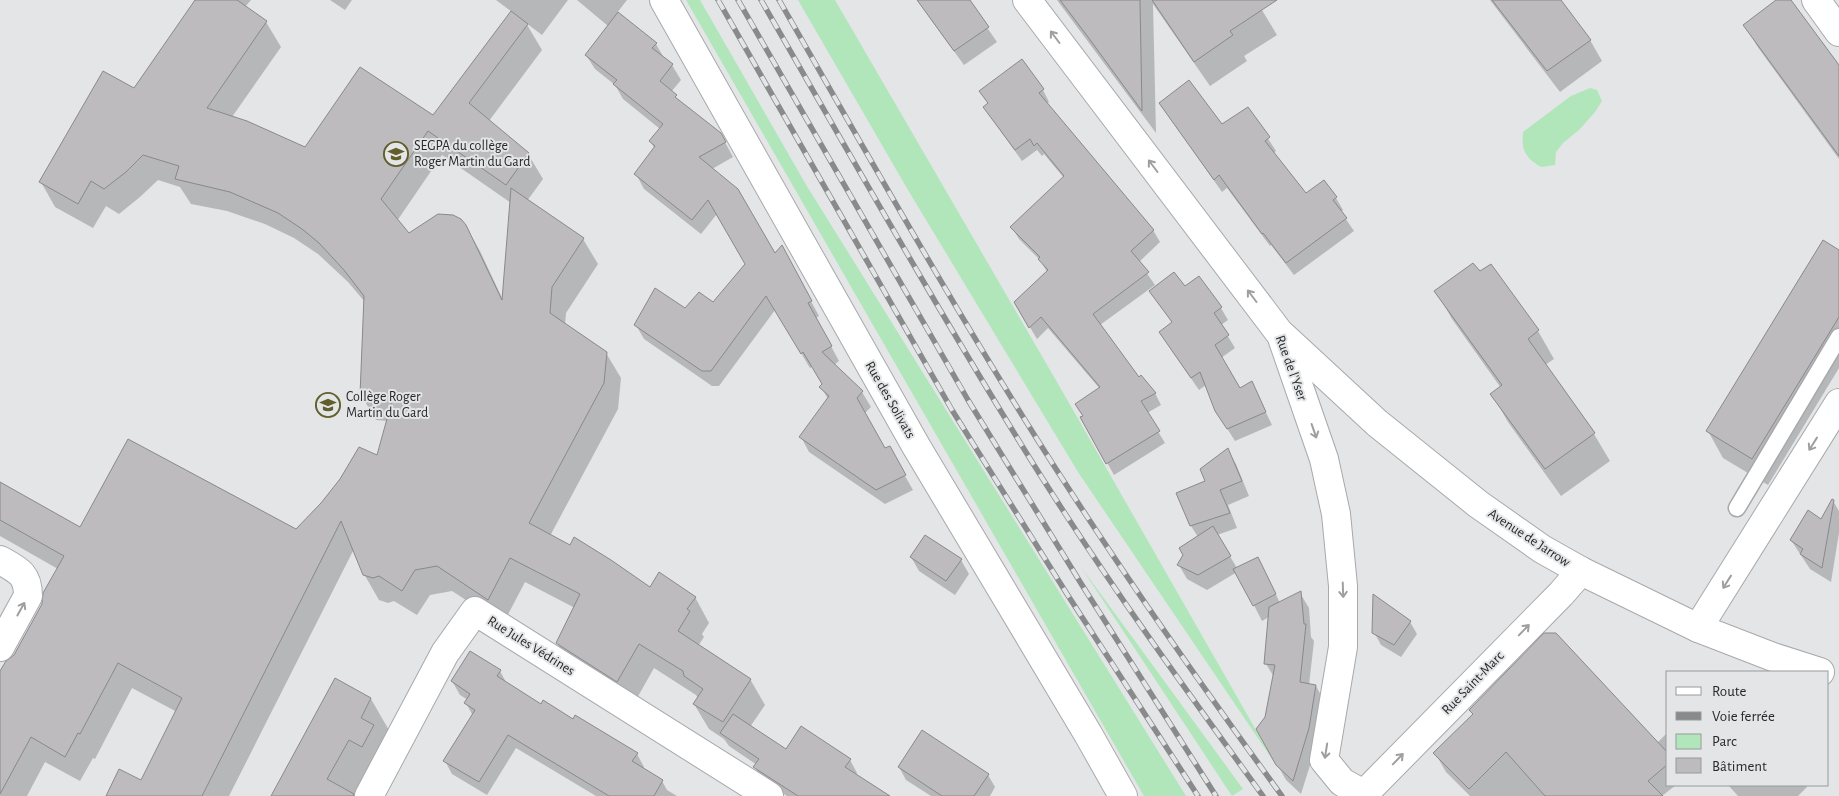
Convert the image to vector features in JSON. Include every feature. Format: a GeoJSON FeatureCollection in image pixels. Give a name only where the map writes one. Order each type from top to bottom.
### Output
{"type":"FeatureCollection","features":[{"type":"Feature","properties":{"kind":"street","name":"Rue des Solivats"},"geometry":{"type":"LineString","coordinates":[[664,0],[916,446],[1123,796]]}},
{"type":"Feature","properties":{"kind":"street","name":"Rue de l'Yser"},"geometry":{"type":"LineString","coordinates":[[1027,0],[1281,335],[1324,459],[1336,514],[1343,586],[1343,647],[1324,760],[1342,782],[1365,795]]}},
{"type":"Feature","properties":{"kind":"street"},"geometry":{"type":"LineString","coordinates":[[1816,0],[1839,32]]}},
{"type":"Feature","properties":{"kind":"street","name":"Avenue de Jarrow"},"geometry":{"type":"LineString","coordinates":[[1281,335],[1377,423],[1478,504],[1542,549],[1580,571],[1698,628],[1817,671]]}},
{"type":"Feature","properties":{"kind":"street"},"geometry":{"type":"LineString","coordinates":[[1698,628],[1839,403]]}},
{"type":"Feature","properties":{"kind":"street"},"geometry":{"type":"LineString","coordinates":[[0,560],[23,575],[28,588],[28,596],[0,647]]}},
{"type":"Feature","properties":{"kind":"street","name":"Rue Saint-Marc"},"geometry":{"type":"LineString","coordinates":[[1365,795],[1561,594],[1580,571]]}},
{"type":"Feature","properties":{"kind":"street","name":"Rue Jules Védrines"},"geometry":{"type":"LineString","coordinates":[[369,796],[445,653],[475,610],[769,796]]}},
{"type":"Feature","properties":{"kind":"lane"},"geometry":{"type":"LineString","coordinates":[[1737,508],[1839,337]]}},
{"type":"Feature","properties":{"kind":"green space"},"geometry":{"type":"Polygon","coordinates":[[[686,0],[700,0],[805,183],[1186,796],[1144,796],[686,0]]]}},
{"type":"Feature","properties":{"kind":"green space"},"geometry":{"type":"Polygon","coordinates":[[[798,0],[835,0],[1057,382],[1276,765],[1078,472],[908,190],[798,0]]]}},
{"type":"Feature","properties":{"kind":"green space"},"geometry":{"type":"Polygon","coordinates":[[[1590,88],[1597,90],[1602,101],[1595,112],[1556,152],[1555,165],[1541,167],[1536,164],[1528,157],[1524,149],[1523,132],[1571,96],[1590,88]]]}},
{"type":"Feature","properties":{"kind":"green space"},"geometry":{"type":"Polygon","coordinates":[[[1081,567],[1243,789],[1232,796],[1081,567]]]}},
{"type":"Feature","properties":{"kind":"building"},"geometry":{"type":"Polygon","coordinates":[[[195,0],[237,0],[267,21],[207,108],[247,121],[305,147],[360,67],[433,115],[511,11],[528,24],[469,103],[529,153],[506,185],[428,131],[381,199],[409,233],[438,214],[453,215],[461,219],[466,225],[502,300],[511,188],[584,238],[552,287],[550,313],[607,352],[604,383],[529,523],[570,545],[574,537],[650,587],[659,572],[696,597],[687,609],[690,611],[678,631],[751,679],[723,722],[693,704],[703,689],[684,676],[683,671],[639,644],[617,682],[556,643],[580,594],[510,558],[488,600],[437,566],[415,570],[402,591],[379,576],[373,578],[363,575],[341,521],[202,796],[106,796],[119,769],[141,780],[182,698],[118,663],[80,734],[78,733],[65,757],[31,737],[0,794],[0,671],[6,661],[14,655],[42,604],[43,593],[64,556],[0,520],[0,482],[80,527],[128,439],[296,529],[321,503],[340,479],[359,447],[377,455],[393,397],[360,395],[364,296],[344,270],[319,243],[278,213],[230,192],[175,179],[179,166],[143,155],[126,172],[104,189],[91,181],[78,204],[39,182],[103,71],[134,88],[195,0]]]}},
{"type":"Feature","properties":{"kind":"building"},"geometry":{"type":"Polygon","coordinates":[[[917,0],[970,0],[989,27],[954,51],[917,0]]]}},
{"type":"Feature","properties":{"kind":"building"},"geometry":{"type":"Polygon","coordinates":[[[1060,0],[1140,0],[1142,111],[1088,37],[1060,0]]]}},
{"type":"Feature","properties":{"kind":"building"},"geometry":{"type":"Polygon","coordinates":[[[1152,0],[1277,0],[1230,31],[1233,35],[1194,62],[1152,0]]]}},
{"type":"Feature","properties":{"kind":"building"},"geometry":{"type":"Polygon","coordinates":[[[1492,0],[1561,0],[1591,40],[1547,71],[1492,0]]]}},
{"type":"Feature","properties":{"kind":"building"},"geometry":{"type":"Polygon","coordinates":[[[1776,0],[1791,0],[1839,65],[1839,156],[1743,25],[1776,0]]]}},
{"type":"Feature","properties":{"kind":"building"},"geometry":{"type":"Polygon","coordinates":[[[618,12],[657,43],[652,48],[673,64],[660,81],[677,95],[675,97],[721,133],[726,142],[699,157],[738,189],[775,253],[782,245],[812,301],[808,303],[832,346],[822,352],[863,391],[857,398],[885,448],[890,446],[906,475],[876,490],[799,437],[829,396],[819,387],[822,384],[803,352],[801,354],[766,296],[711,371],[702,371],[634,325],[655,288],[685,308],[699,292],[713,302],[745,264],[708,200],[692,220],[634,174],[655,146],[649,141],[663,124],[613,84],[617,80],[585,55],[618,12]]]}},
{"type":"Feature","properties":{"kind":"building"},"geometry":{"type":"Polygon","coordinates":[[[1022,59],[1044,89],[1039,93],[1154,230],[1131,251],[1149,272],[1093,314],[1139,377],[1141,375],[1156,393],[1141,401],[1160,431],[1106,464],[1080,417],[1083,416],[1075,404],[1100,387],[1041,317],[1029,328],[1014,302],[1048,270],[1038,259],[1040,257],[1010,227],[1064,176],[1037,143],[1034,146],[1030,139],[1015,150],[983,107],[988,103],[979,91],[1022,59]]]}},
{"type":"Feature","properties":{"kind":"building"},"geometry":{"type":"Polygon","coordinates":[[[1189,80],[1222,124],[1248,107],[1270,137],[1265,141],[1306,193],[1324,180],[1337,197],[1333,200],[1347,218],[1286,263],[1262,234],[1219,175],[1214,180],[1159,103],[1189,80]]]}},
{"type":"Feature","properties":{"kind":"building"},"geometry":{"type":"Polygon","coordinates":[[[1823,240],[1839,250],[1839,317],[1752,459],[1706,431],[1823,240]]]}},
{"type":"Feature","properties":{"kind":"building"},"geometry":{"type":"Polygon","coordinates":[[[1473,263],[1480,271],[1491,264],[1539,330],[1528,339],[1595,433],[1545,469],[1490,394],[1502,385],[1434,291],[1473,263]]]}},
{"type":"Feature","properties":{"kind":"building"},"geometry":{"type":"Polygon","coordinates":[[[1174,272],[1185,286],[1199,276],[1222,307],[1214,313],[1229,335],[1215,345],[1240,388],[1252,381],[1266,412],[1227,429],[1215,411],[1200,372],[1191,378],[1159,332],[1172,322],[1149,291],[1174,272]]]}},
{"type":"Feature","properties":{"kind":"building"},"geometry":{"type":"Polygon","coordinates":[[[1228,448],[1242,481],[1220,490],[1230,513],[1190,526],[1176,493],[1205,481],[1200,469],[1228,448]]]}},
{"type":"Feature","properties":{"kind":"building"},"geometry":{"type":"Polygon","coordinates":[[[1832,499],[1834,500],[1822,568],[1800,554],[1803,549],[1790,540],[1808,510],[1821,519],[1832,499]]]}},
{"type":"Feature","properties":{"kind":"building"},"geometry":{"type":"Polygon","coordinates":[[[1213,526],[1231,556],[1198,575],[1177,565],[1183,555],[1179,548],[1213,526]]]}},
{"type":"Feature","properties":{"kind":"building"},"geometry":{"type":"Polygon","coordinates":[[[925,535],[962,559],[946,581],[910,557],[925,535]]]}},
{"type":"Feature","properties":{"kind":"building"},"geometry":{"type":"Polygon","coordinates":[[[1258,557],[1276,594],[1253,606],[1233,569],[1258,557]]]}},
{"type":"Feature","properties":{"kind":"building"},"geometry":{"type":"Polygon","coordinates":[[[1301,591],[1304,624],[1306,624],[1300,682],[1316,685],[1309,728],[1293,781],[1276,765],[1256,729],[1265,717],[1275,665],[1264,664],[1269,607],[1301,591]]]}},
{"type":"Feature","properties":{"kind":"building"},"geometry":{"type":"Polygon","coordinates":[[[1373,594],[1411,621],[1394,645],[1372,633],[1373,594]]]}},
{"type":"Feature","properties":{"kind":"building"},"geometry":{"type":"Polygon","coordinates":[[[1544,633],[1556,633],[1666,751],[1666,766],[1648,781],[1663,796],[1545,796],[1506,752],[1469,789],[1433,753],[1473,714],[1469,710],[1544,633]]]}},
{"type":"Feature","properties":{"kind":"building"},"geometry":{"type":"Polygon","coordinates":[[[470,651],[501,670],[497,676],[541,704],[543,700],[573,719],[575,715],[638,753],[632,761],[663,780],[654,796],[609,796],[508,735],[479,782],[443,761],[475,710],[464,703],[470,694],[451,681],[470,651]]]}},
{"type":"Feature","properties":{"kind":"building"},"geometry":{"type":"Polygon","coordinates":[[[335,678],[371,698],[361,718],[374,725],[362,747],[349,740],[327,779],[354,794],[353,796],[271,796],[335,678]]]}},
{"type":"Feature","properties":{"kind":"building"},"geometry":{"type":"Polygon","coordinates":[[[733,714],[786,749],[801,726],[851,759],[845,767],[890,796],[798,796],[753,767],[759,759],[720,733],[733,714]]]}},
{"type":"Feature","properties":{"kind":"building"},"geometry":{"type":"Polygon","coordinates":[[[922,730],[989,774],[974,796],[942,796],[898,767],[922,730]]]}},
{"type":"Feature","properties":{"kind":"railway"},"geometry":{"type":"LineString","coordinates":[[718,0],[952,410],[1067,594],[1198,796]]}},
{"type":"Feature","properties":{"kind":"railway"},"geometry":{"type":"LineString","coordinates":[[738,0],[968,400],[1082,585],[1216,796]]}},
{"type":"Feature","properties":{"kind":"railway"},"geometry":{"type":"LineString","coordinates":[[761,0],[932,297],[1039,473],[1120,596],[1263,796]]}},
{"type":"Feature","properties":{"kind":"railway"},"geometry":{"type":"LineString","coordinates":[[779,0],[949,295],[1056,469],[1167,634],[1282,796]]}},
{"type":"Feature","properties":{"kind":"place","name":"SEGPA du collège Roger Martin du Gard"},"geometry":{"type":"Point","coordinates":[396,154]}},
{"type":"Feature","properties":{"kind":"place","name":"Collège Roger Martin du Gard"},"geometry":{"type":"Point","coordinates":[328,405]}}]}
